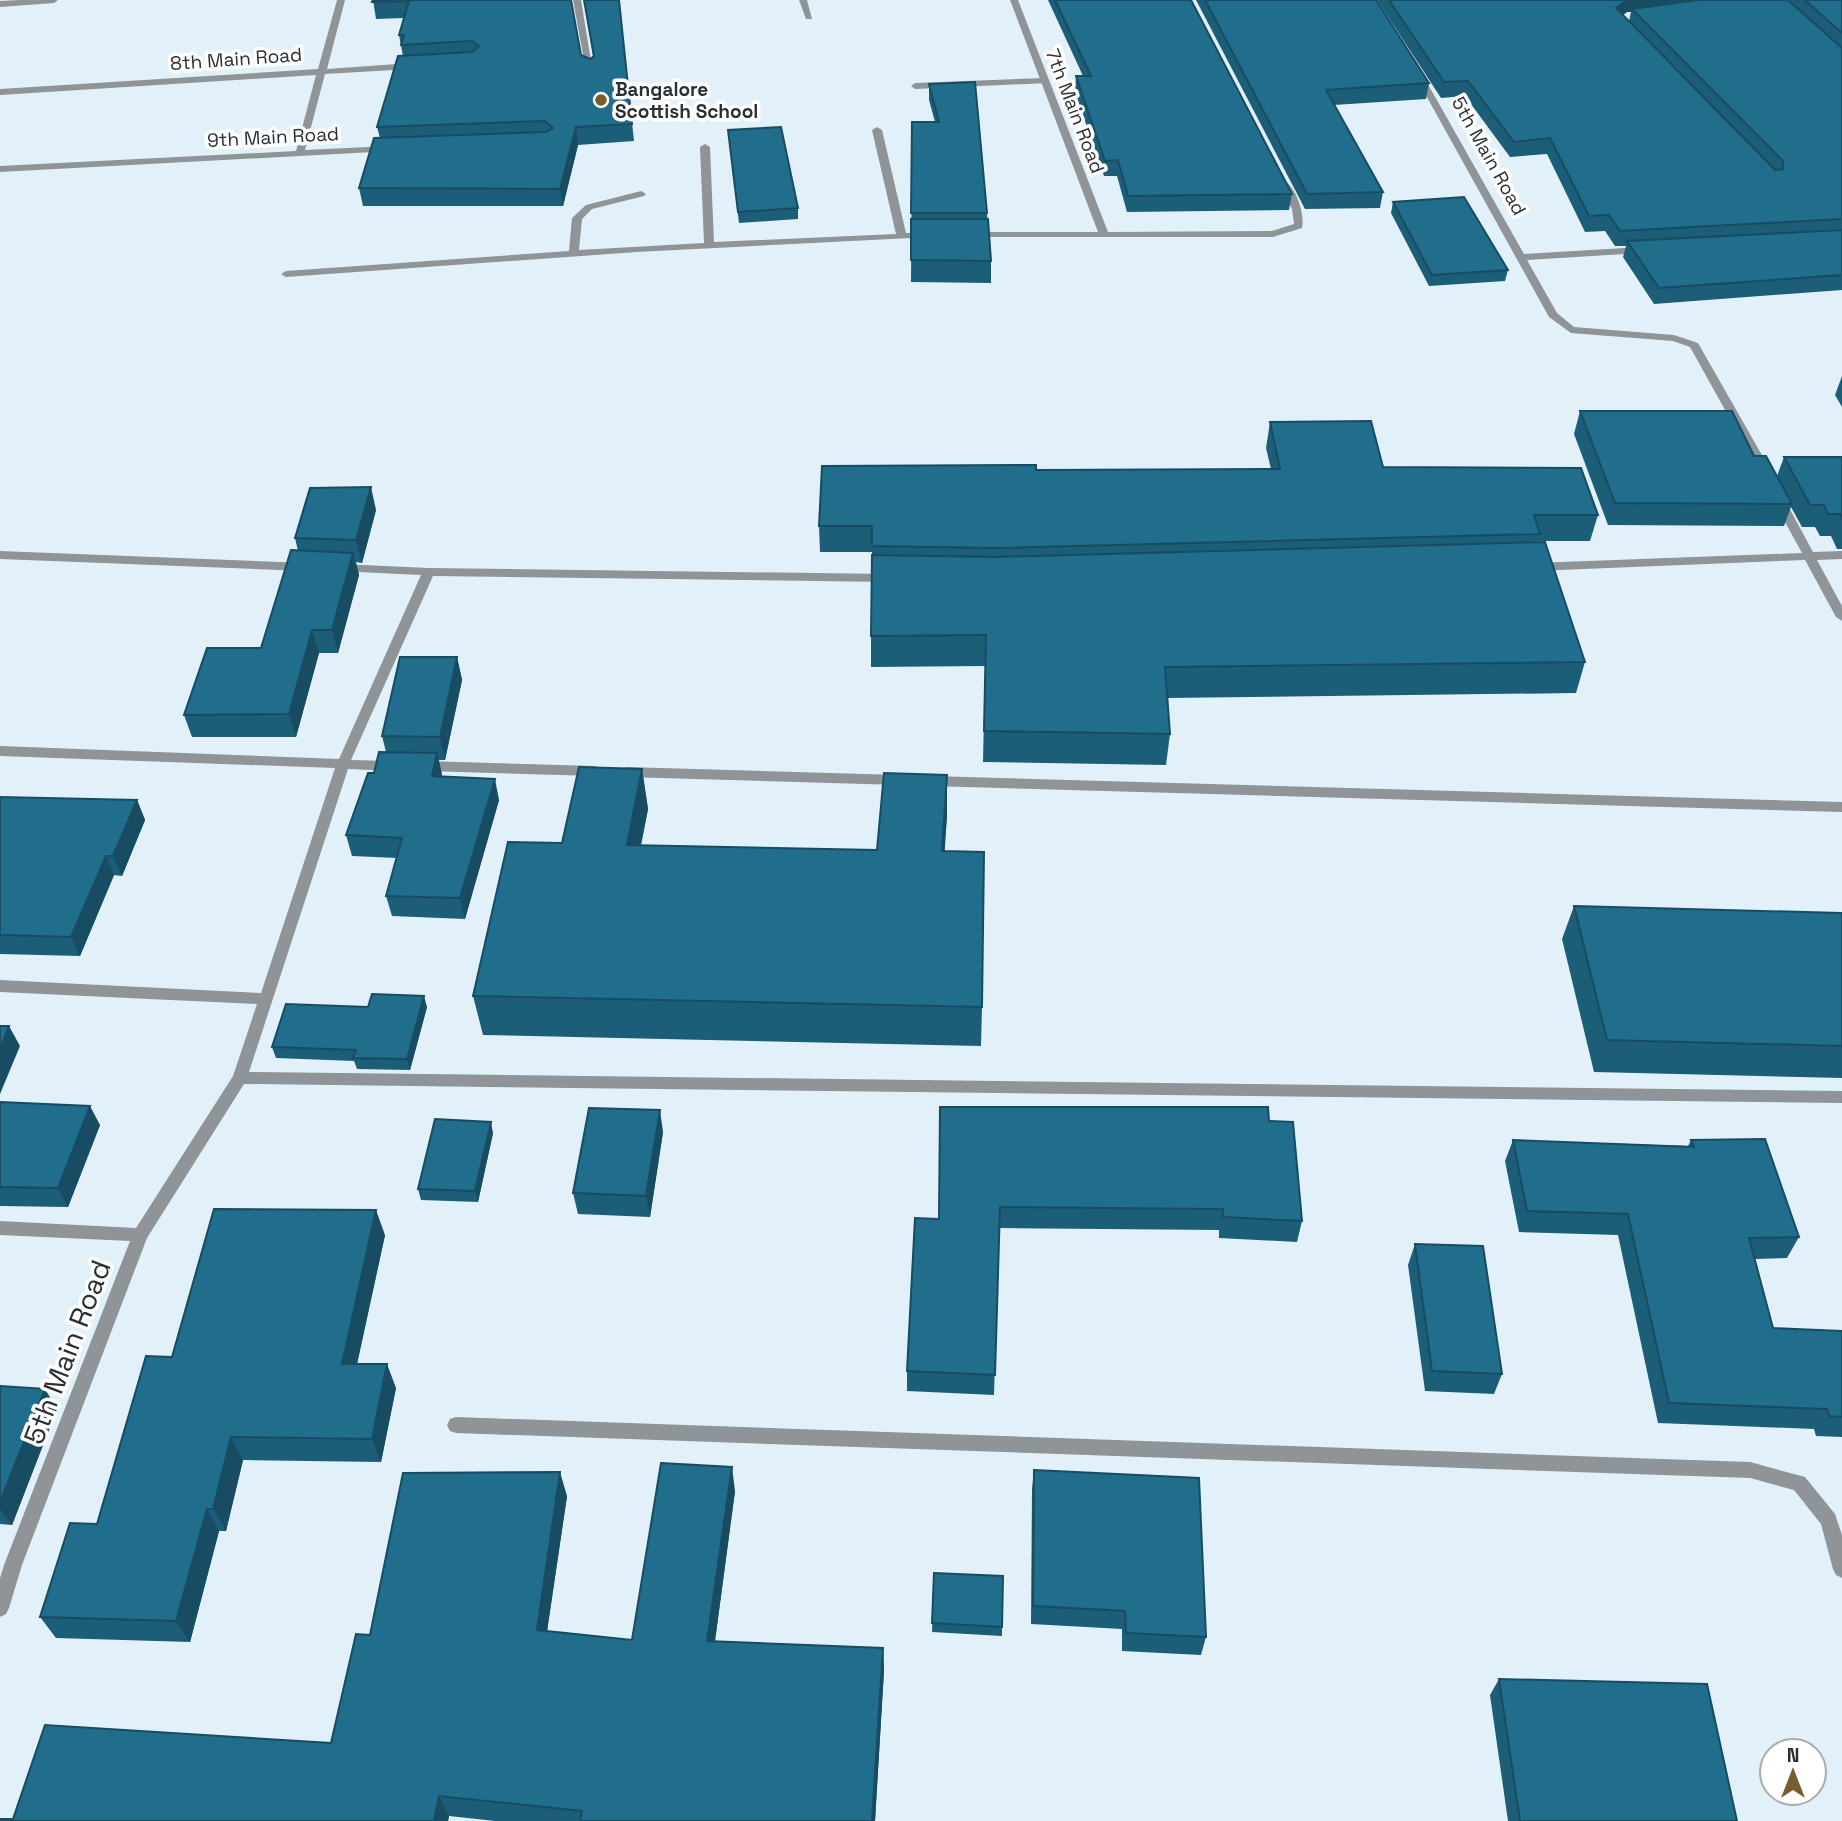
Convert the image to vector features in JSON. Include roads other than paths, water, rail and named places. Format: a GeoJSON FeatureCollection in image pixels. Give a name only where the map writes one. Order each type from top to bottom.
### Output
{"type":"FeatureCollection","features":[{"type":"Feature","properties":{"kind":"street"},"geometry":{"type":"LineString","coordinates":[[0,4],[54,0]]}},
{"type":"Feature","properties":{"kind":"street"},"geometry":{"type":"LineString","coordinates":[[300,152],[341,0]]}},
{"type":"Feature","properties":{"kind":"street"},"geometry":{"type":"LineString","coordinates":[[577,0],[590,71]]}},
{"type":"Feature","properties":{"kind":"street"},"geometry":{"type":"LineString","coordinates":[[803,0],[809,17]]}},
{"type":"Feature","properties":{"kind":"street","name":"7th Main Road"},"geometry":{"type":"LineString","coordinates":[[1014,0],[1104,234]]}},
{"type":"Feature","properties":{"kind":"street","name":"8th Main Road"},"geometry":{"type":"LineString","coordinates":[[0,92],[419,66]]}},
{"type":"Feature","properties":{"kind":"street","name":"5th Main Road"},"geometry":{"type":"LineString","coordinates":[[1414,67],[1553,315],[1571,330],[1674,338],[1694,345],[1769,480],[1807,557]]}},
{"type":"Feature","properties":{"kind":"street"},"geometry":{"type":"LineString","coordinates":[[915,86],[1045,81]]}},
{"type":"Feature","properties":{"kind":"street"},"geometry":{"type":"LineString","coordinates":[[877,130],[901,235]]}},
{"type":"Feature","properties":{"kind":"street"},"geometry":{"type":"LineString","coordinates":[[705,147],[709,245]]}},
{"type":"Feature","properties":{"kind":"street","name":"9th Main Road"},"geometry":{"type":"LineString","coordinates":[[0,169],[397,149]]}},
{"type":"Feature","properties":{"kind":"street"},"geometry":{"type":"LineString","coordinates":[[955,235],[1273,234],[1299,226],[1297,209],[1278,172]]}},
{"type":"Feature","properties":{"kind":"street"},"geometry":{"type":"LineString","coordinates":[[574,254],[577,218],[589,207],[641,194]]}},
{"type":"Feature","properties":{"kind":"street"},"geometry":{"type":"LineString","coordinates":[[286,274],[709,245],[941,235]]}},
{"type":"Feature","properties":{"kind":"street"},"geometry":{"type":"LineString","coordinates":[[1520,257],[1658,250]]}},
{"type":"Feature","properties":{"kind":"street"},"geometry":{"type":"LineString","coordinates":[[0,555],[318,567]]}},
{"type":"Feature","properties":{"kind":"street"},"geometry":{"type":"LineString","coordinates":[[1519,568],[1842,555]]}},
{"type":"Feature","properties":{"kind":"street"},"geometry":{"type":"LineString","coordinates":[[1807,557],[1842,617]]}},
{"type":"Feature","properties":{"kind":"street"},"geometry":{"type":"LineString","coordinates":[[332,568],[429,572],[897,579]]}},
{"type":"Feature","properties":{"kind":"street","name":"5th Main Road"},"geometry":{"type":"LineString","coordinates":[[0,1608],[6,1564],[140,1235],[240,1077],[344,764],[429,572]]}},
{"type":"Feature","properties":{"kind":"street"},"geometry":{"type":"LineString","coordinates":[[0,751],[344,764],[1842,807]]}},
{"type":"Feature","properties":{"kind":"street"},"geometry":{"type":"LineString","coordinates":[[0,986],[265,999]]}},
{"type":"Feature","properties":{"kind":"street"},"geometry":{"type":"LineString","coordinates":[[240,1077],[1842,1097]]}},
{"type":"Feature","properties":{"kind":"street"},"geometry":{"type":"LineString","coordinates":[[0,1228],[140,1235]]}},
{"type":"Feature","properties":{"kind":"street"},"geometry":{"type":"LineString","coordinates":[[456,1425],[1749,1470],[1799,1483],[1829,1520],[1842,1569]]}},
{"type":"Feature","properties":{"kind":"place","name":"Bangalore Scottish School"},"geometry":{"type":"Point","coordinates":[601,100]}}]}
